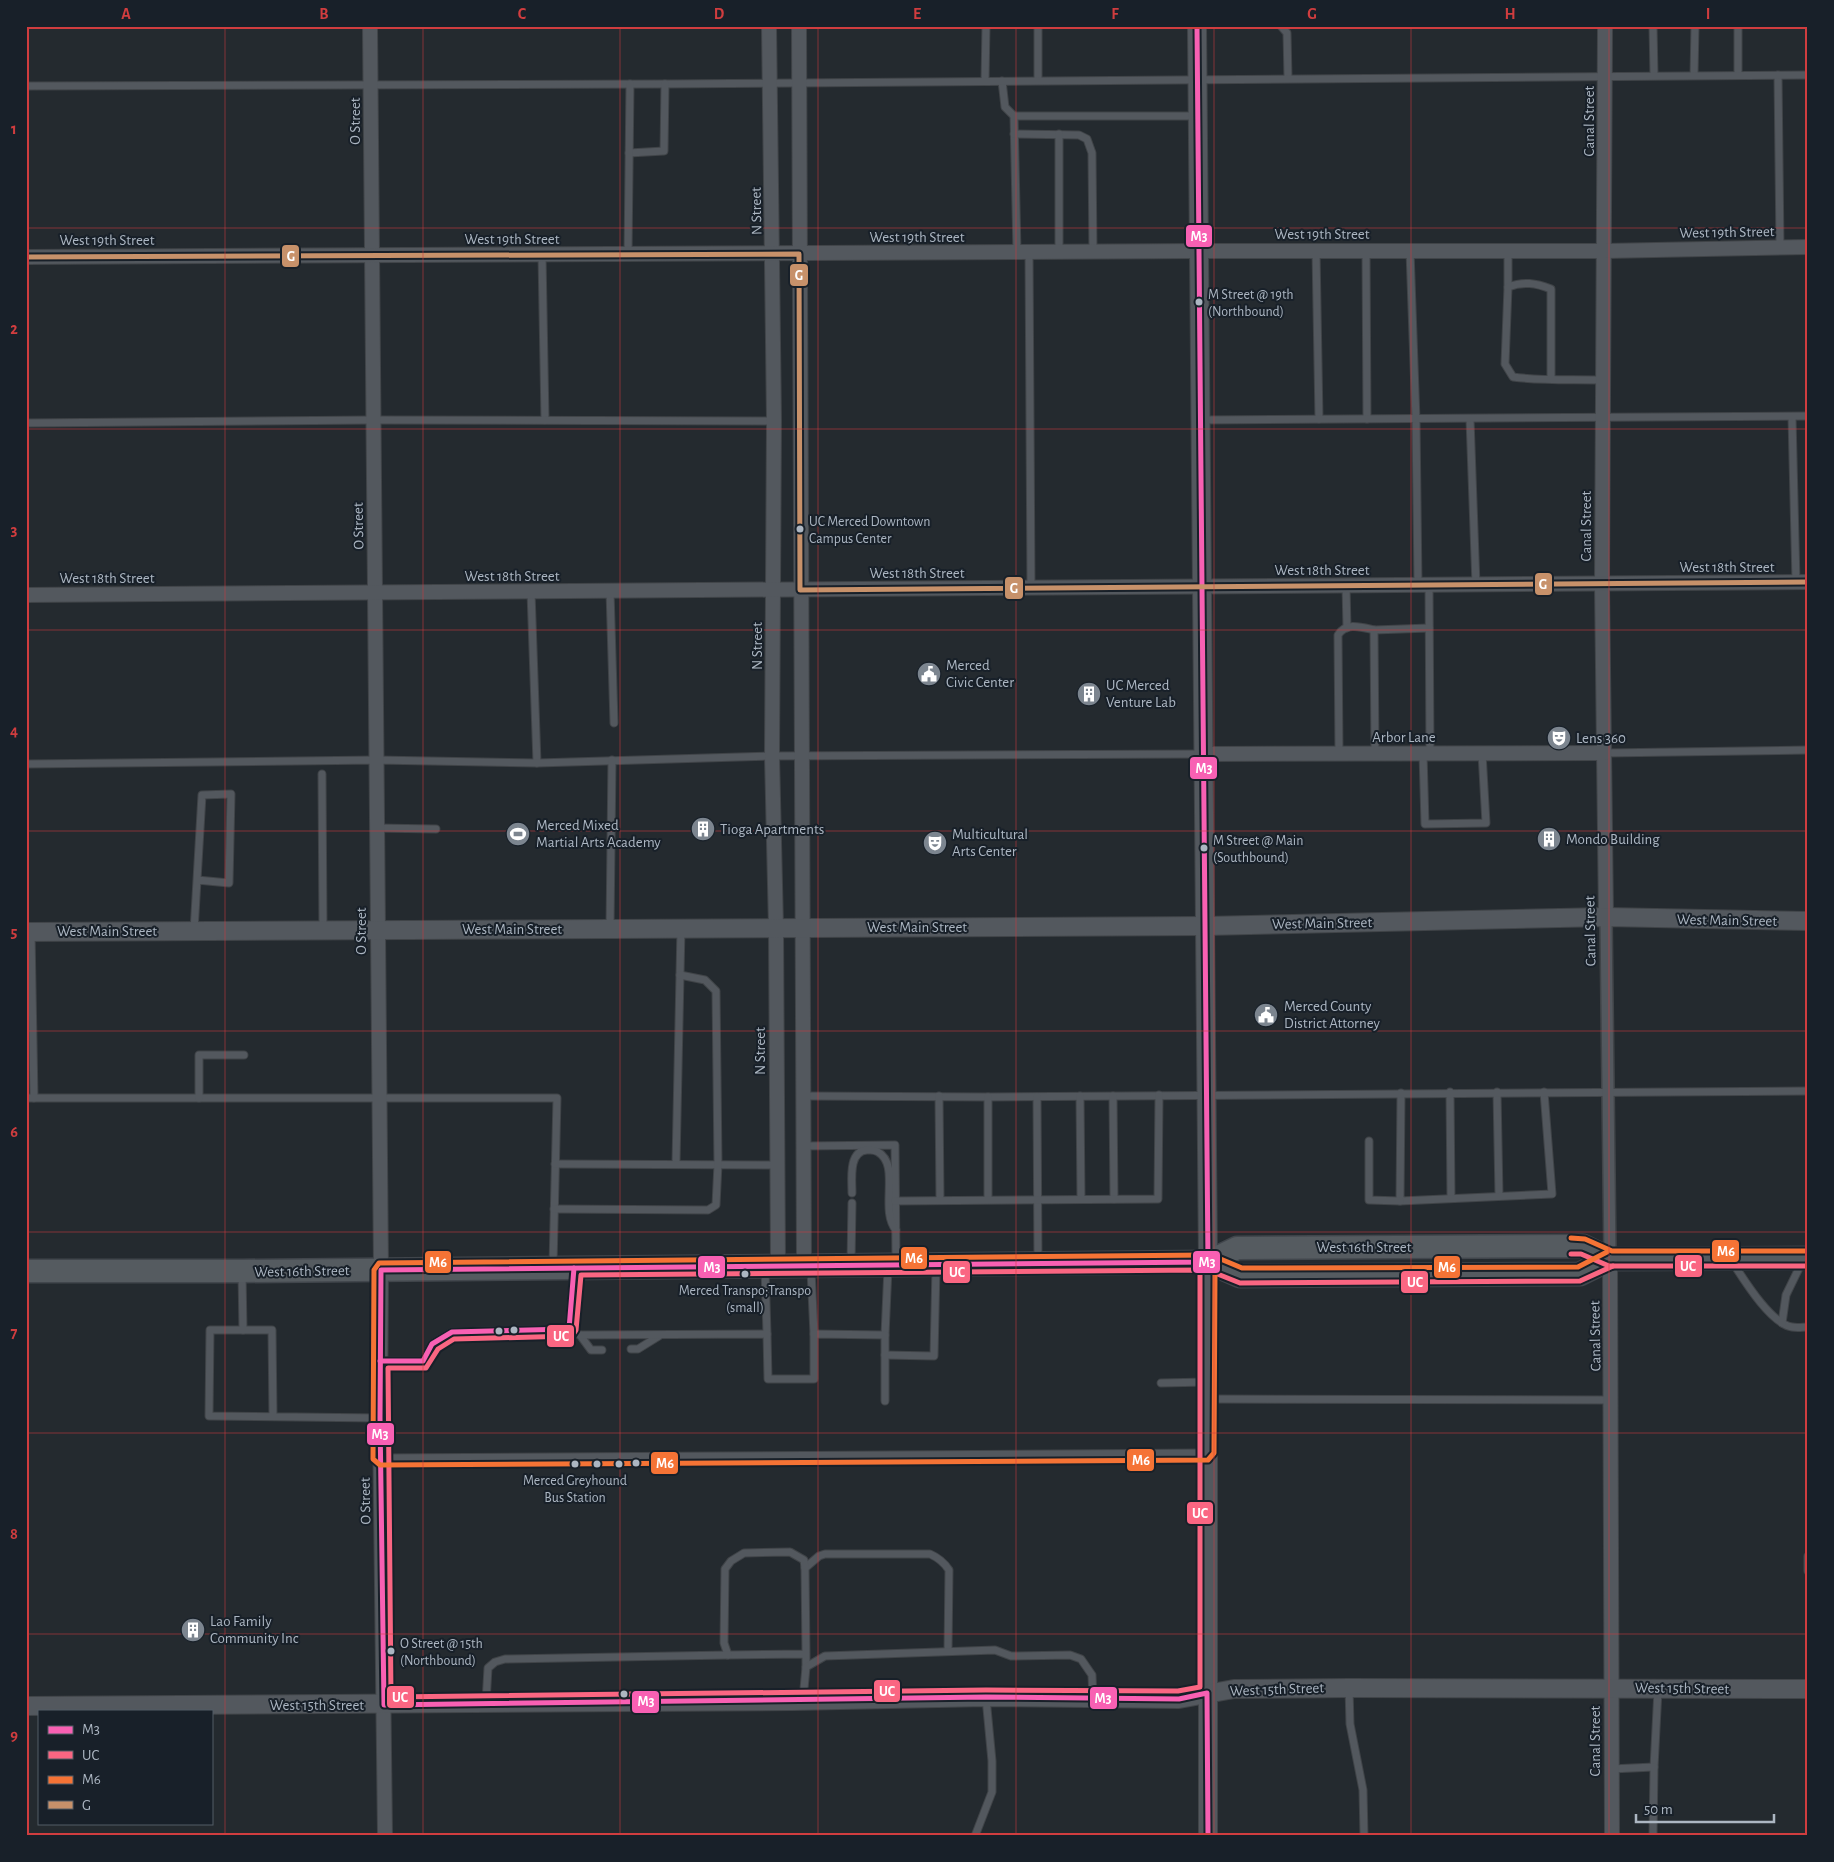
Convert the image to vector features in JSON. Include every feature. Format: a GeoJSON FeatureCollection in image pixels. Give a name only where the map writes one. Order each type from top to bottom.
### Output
{"type":"FeatureCollection","features":[{"type":"Feature","properties":{"kind":"main road","name":"West 16th Street"},"geometry":{"type":"LineString","coordinates":[[26,1271],[381,1270],[807,1264],[1208,1262],[1238,1248],[1314,1247],[1583,1246],[1610,1259],[1806,1258]]}},
{"type":"Feature","properties":{"kind":"street","name":"O Street"},"geometry":{"type":"LineString","coordinates":[[370,26],[381,1270],[380,1458],[385,1836]]}},
{"type":"Feature","properties":{"kind":"street","name":"N Street"},"geometry":{"type":"LineString","coordinates":[[769,26],[773,254],[772,756],[776,928],[777,1165],[771,1265]]}},
{"type":"Feature","properties":{"kind":"street"},"geometry":{"type":"LineString","coordinates":[[799,26],[800,590],[804,1146],[807,1264]]}},
{"type":"Feature","properties":{"kind":"street"},"geometry":{"type":"LineString","coordinates":[[1197,26],[1206,926],[1208,1836]]}},
{"type":"Feature","properties":{"kind":"street","name":"Canal Street"},"geometry":{"type":"LineString","coordinates":[[1605,26],[1602,584],[1612,1400],[1612,1836]]}},
{"type":"Feature","properties":{"kind":"street","name":"West 19th Street"},"geometry":{"type":"LineString","coordinates":[[26,257],[1200,251],[1605,251],[1808,247]]}},
{"type":"Feature","properties":{"kind":"street","name":"West 18th Street"},"geometry":{"type":"LineString","coordinates":[[26,595],[1802,582]]}},
{"type":"Feature","properties":{"kind":"street","name":"Arbor Lane"},"geometry":{"type":"LineString","coordinates":[[1204,754],[1605,753]]}},
{"type":"Feature","properties":{"kind":"street","name":"West Main Street"},"geometry":{"type":"LineString","coordinates":[[28,932],[1206,926],[1606,917],[1808,921]]}},
{"type":"Feature","properties":{"kind":"street","name":"West 15th Street"},"geometry":{"type":"LineString","coordinates":[[26,1706],[384,1705],[803,1701],[986,1697],[1179,1699],[1234,1689],[1612,1687],[1808,1689]]}},
{"type":"Feature","properties":{"kind":"lane"},"geometry":{"type":"LineString","coordinates":[[986,26],[986,81]]}},
{"type":"Feature","properties":{"kind":"lane"},"geometry":{"type":"LineString","coordinates":[[1038,26],[1038,80]]}},
{"type":"Feature","properties":{"kind":"lane"},"geometry":{"type":"LineString","coordinates":[[1281,26],[1286,34],[1288,78]]}},
{"type":"Feature","properties":{"kind":"lane"},"geometry":{"type":"LineString","coordinates":[[1653,26],[1654,75]]}},
{"type":"Feature","properties":{"kind":"lane"},"geometry":{"type":"LineString","coordinates":[[1694,75],[1695,26]]}},
{"type":"Feature","properties":{"kind":"lane"},"geometry":{"type":"LineString","coordinates":[[1738,26],[1738,75]]}},
{"type":"Feature","properties":{"kind":"lane"},"geometry":{"type":"LineString","coordinates":[[1778,75],[1780,248]]}},
{"type":"Feature","properties":{"kind":"lane"},"geometry":{"type":"LineString","coordinates":[[26,86],[770,84],[1198,78],[1808,75]]}},
{"type":"Feature","properties":{"kind":"lane"},"geometry":{"type":"LineString","coordinates":[[1002,81],[1005,108],[1014,116],[1198,116]]}},
{"type":"Feature","properties":{"kind":"lane"},"geometry":{"type":"LineString","coordinates":[[628,254],[630,84]]}},
{"type":"Feature","properties":{"kind":"lane"},"geometry":{"type":"LineString","coordinates":[[629,153],[664,151],[665,84]]}},
{"type":"Feature","properties":{"kind":"lane"},"geometry":{"type":"LineString","coordinates":[[1014,116],[1023,252],[1031,588]]}},
{"type":"Feature","properties":{"kind":"lane"},"geometry":{"type":"LineString","coordinates":[[1014,134],[1079,135],[1087,139],[1092,153],[1094,252]]}},
{"type":"Feature","properties":{"kind":"lane"},"geometry":{"type":"LineString","coordinates":[[1059,134],[1059,252]]}},
{"type":"Feature","properties":{"kind":"lane"},"geometry":{"type":"LineString","coordinates":[[1316,251],[1319,420]]}},
{"type":"Feature","properties":{"kind":"lane"},"geometry":{"type":"LineString","coordinates":[[1366,251],[1367,420]]}},
{"type":"Feature","properties":{"kind":"lane"},"geometry":{"type":"LineString","coordinates":[[1410,251],[1423,585],[1429,628],[1425,824],[1486,823],[1482,753]]}},
{"type":"Feature","properties":{"kind":"lane"},"geometry":{"type":"LineString","coordinates":[[1508,251],[1505,364],[1513,377],[1536,380],[1551,378],[1603,380]]}},
{"type":"Feature","properties":{"kind":"lane"},"geometry":{"type":"LineString","coordinates":[[542,255],[545,420]]}},
{"type":"Feature","properties":{"kind":"lane"},"geometry":{"type":"LineString","coordinates":[[1508,286],[1517,283],[1538,284],[1551,289],[1551,378]]}},
{"type":"Feature","properties":{"kind":"lane"},"geometry":{"type":"LineString","coordinates":[[1792,416],[1802,582]]}},
{"type":"Feature","properties":{"kind":"lane"},"geometry":{"type":"LineString","coordinates":[[1201,420],[1602,419],[1808,416]]}},
{"type":"Feature","properties":{"kind":"lane"},"geometry":{"type":"LineString","coordinates":[[1470,419],[1476,585]]}},
{"type":"Feature","properties":{"kind":"lane"},"geometry":{"type":"LineString","coordinates":[[26,423],[373,420],[774,421]]}},
{"type":"Feature","properties":{"kind":"lane"},"geometry":{"type":"LineString","coordinates":[[1346,586],[1347,628]]}},
{"type":"Feature","properties":{"kind":"lane"},"geometry":{"type":"LineString","coordinates":[[610,591],[614,723]]}},
{"type":"Feature","properties":{"kind":"lane"},"geometry":{"type":"LineString","coordinates":[[531,592],[537,763]]}},
{"type":"Feature","properties":{"kind":"lane"},"geometry":{"type":"LineString","coordinates":[[1339,754],[1338,635],[1342,629],[1354,626],[1374,630],[1429,628]]}},
{"type":"Feature","properties":{"kind":"lane"},"geometry":{"type":"LineString","coordinates":[[1374,630],[1375,753]]}},
{"type":"Feature","properties":{"kind":"lane"},"geometry":{"type":"LineString","coordinates":[[1605,753],[1808,750]]}},
{"type":"Feature","properties":{"kind":"lane"},"geometry":{"type":"LineString","coordinates":[[26,764],[377,760],[537,763],[772,756],[1204,754]]}},
{"type":"Feature","properties":{"kind":"lane"},"geometry":{"type":"LineString","coordinates":[[610,928],[612,760]]}},
{"type":"Feature","properties":{"kind":"lane"},"geometry":{"type":"LineString","coordinates":[[322,774],[323,930]]}},
{"type":"Feature","properties":{"kind":"lane"},"geometry":{"type":"LineString","coordinates":[[194,931],[197,880],[202,795],[231,794],[229,883],[197,880]]}},
{"type":"Feature","properties":{"kind":"lane"},"geometry":{"type":"LineString","coordinates":[[377,828],[436,828]]}},
{"type":"Feature","properties":{"kind":"lane"},"geometry":{"type":"LineString","coordinates":[[676,1163],[681,928]]}},
{"type":"Feature","properties":{"kind":"lane"},"geometry":{"type":"LineString","coordinates":[[28,932],[30,1098],[556,1098],[554,1210],[563,1268],[569,1329]]}},
{"type":"Feature","properties":{"kind":"lane"},"geometry":{"type":"LineString","coordinates":[[554,1210],[708,1210],[716,1205],[718,1164],[716,991],[705,980],[680,975]]}},
{"type":"Feature","properties":{"kind":"lane"},"geometry":{"type":"LineString","coordinates":[[199,1098],[200,1055],[244,1055]]}},
{"type":"Feature","properties":{"kind":"lane"},"geometry":{"type":"LineString","coordinates":[[804,1096],[1037,1097],[1450,1092],[1808,1091]]}},
{"type":"Feature","properties":{"kind":"lane"},"geometry":{"type":"LineString","coordinates":[[1450,1092],[1452,1198]]}},
{"type":"Feature","properties":{"kind":"lane"},"geometry":{"type":"LineString","coordinates":[[1497,1092],[1499,1196]]}},
{"type":"Feature","properties":{"kind":"lane"},"geometry":{"type":"LineString","coordinates":[[1369,1142],[1369,1200],[1400,1201],[1552,1194],[1544,1092]]}},
{"type":"Feature","properties":{"kind":"lane"},"geometry":{"type":"LineString","coordinates":[[1400,1201],[1401,1093]]}},
{"type":"Feature","properties":{"kind":"lane"},"geometry":{"type":"LineString","coordinates":[[896,1201],[940,1199],[1158,1199],[1159,1095]]}},
{"type":"Feature","properties":{"kind":"lane"},"geometry":{"type":"LineString","coordinates":[[939,1096],[940,1199]]}},
{"type":"Feature","properties":{"kind":"lane"},"geometry":{"type":"LineString","coordinates":[[1080,1096],[1081,1199]]}},
{"type":"Feature","properties":{"kind":"lane"},"geometry":{"type":"LineString","coordinates":[[1113,1096],[1114,1199]]}},
{"type":"Feature","properties":{"kind":"lane"},"geometry":{"type":"LineString","coordinates":[[988,1097],[988,1199]]}},
{"type":"Feature","properties":{"kind":"lane"},"geometry":{"type":"LineString","coordinates":[[1037,1097],[1038,1263]]}},
{"type":"Feature","properties":{"kind":"lane"},"geometry":{"type":"LineString","coordinates":[[804,1146],[895,1145],[896,1230],[885,1335],[885,1401]]}},
{"type":"Feature","properties":{"kind":"lane"},"geometry":{"type":"LineString","coordinates":[[852,1192],[852,1167],[855,1156],[863,1150],[874,1150],[883,1155],[888,1166],[889,1222],[896,1230]]}},
{"type":"Feature","properties":{"kind":"lane"},"geometry":{"type":"LineString","coordinates":[[555,1164],[676,1163],[777,1165]]}},
{"type":"Feature","properties":{"kind":"lane"},"geometry":{"type":"LineString","coordinates":[[851,1264],[852,1203]]}},
{"type":"Feature","properties":{"kind":"lane"},"geometry":{"type":"LineString","coordinates":[[1729,1258],[1760,1303],[1782,1323],[1790,1327],[1808,1327]]}},
{"type":"Feature","properties":{"kind":"lane"},"geometry":{"type":"LineString","coordinates":[[1782,1323],[1786,1294],[1806,1258]]}},
{"type":"Feature","properties":{"kind":"lane"},"geometry":{"type":"LineString","coordinates":[[771,1265],[767,1334],[768,1379],[814,1378],[814,1334],[807,1264]]}},
{"type":"Feature","properties":{"kind":"lane"},"geometry":{"type":"LineString","coordinates":[[885,1356],[934,1356],[936,1264]]}},
{"type":"Feature","properties":{"kind":"lane"},"geometry":{"type":"LineString","coordinates":[[242,1271],[243,1330]]}},
{"type":"Feature","properties":{"kind":"lane"},"geometry":{"type":"LineString","coordinates":[[380,1361],[423,1360],[432,1344],[452,1332],[569,1329],[580,1335],[591,1350],[602,1350]]}},
{"type":"Feature","properties":{"kind":"lane"},"geometry":{"type":"LineString","coordinates":[[273,1416],[272,1330],[210,1330],[209,1416],[380,1418]]}},
{"type":"Feature","properties":{"kind":"lane"},"geometry":{"type":"LineString","coordinates":[[580,1335],[767,1334]]}},
{"type":"Feature","properties":{"kind":"lane"},"geometry":{"type":"LineString","coordinates":[[814,1334],[885,1335]]}},
{"type":"Feature","properties":{"kind":"lane"},"geometry":{"type":"LineString","coordinates":[[631,1350],[638,1349],[660,1335]]}},
{"type":"Feature","properties":{"kind":"lane"},"geometry":{"type":"LineString","coordinates":[[1161,1383],[1208,1391],[1612,1400]]}},
{"type":"Feature","properties":{"kind":"lane"},"geometry":{"type":"LineString","coordinates":[[380,1458],[1208,1453]]}},
{"type":"Feature","properties":{"kind":"lane"},"geometry":{"type":"LineString","coordinates":[[728,1655],[724,1643],[725,1569],[737,1555],[744,1553],[790,1552],[804,1560],[806,1667],[803,1701]]}},
{"type":"Feature","properties":{"kind":"lane"},"geometry":{"type":"LineString","coordinates":[[805,1568],[818,1556],[825,1554],[930,1554],[944,1562],[949,1570],[948,1651]]}},
{"type":"Feature","properties":{"kind":"lane"},"geometry":{"type":"LineString","coordinates":[[1808,1556],[1808,1571]]}},
{"type":"Feature","properties":{"kind":"lane"},"geometry":{"type":"LineString","coordinates":[[806,1667],[825,1656],[995,1650],[1011,1656],[1070,1654],[1081,1659],[1088,1666],[1092,1675],[1093,1699]]}},
{"type":"Feature","properties":{"kind":"lane"},"geometry":{"type":"LineString","coordinates":[[486,1704],[488,1668],[495,1662],[504,1659],[806,1654]]}},
{"type":"Feature","properties":{"kind":"lane"},"geometry":{"type":"LineString","coordinates":[[1349,1688],[1350,1724],[1363,1790],[1364,1836]]}},
{"type":"Feature","properties":{"kind":"lane"},"geometry":{"type":"LineString","coordinates":[[1653,1836],[1658,1688]]}},
{"type":"Feature","properties":{"kind":"lane"},"geometry":{"type":"LineString","coordinates":[[975,1836],[992,1792],[992,1761],[986,1697]]}},
{"type":"Feature","properties":{"kind":"lane"},"geometry":{"type":"LineString","coordinates":[[1611,1769],[1654,1767]]}},
{"type":"Feature","properties":{"kind":"transit line","name":"M3"},"geometry":{"type":"LineString","coordinates":[[1197,26],[1208,1262],[381,1270],[380,1418],[384,1705],[986,1697],[1179,1699],[1207,1693],[1208,1836]]}},
{"type":"Feature","properties":{"kind":"transit line","name":"G"},"geometry":{"type":"LineString","coordinates":[[26,257],[799,254],[800,590],[1808,582]]}},
{"type":"Feature","properties":{"kind":"transit line","name":"M6"},"geometry":{"type":"LineString","coordinates":[[1571,1238],[1585,1239],[1612,1251],[1808,1251]]}},
{"type":"Feature","properties":{"kind":"transit line","name":"M6"},"geometry":{"type":"LineString","coordinates":[[1211,1255],[1242,1268],[1578,1267],[1607,1252]]}},
{"type":"Feature","properties":{"kind":"transit line","name":"UC"},"geometry":{"type":"LineString","coordinates":[[1571,1254],[1581,1254],[1609,1266],[1808,1266]]}},
{"type":"Feature","properties":{"kind":"transit line","name":"M6"},"geometry":{"type":"LineString","coordinates":[[1208,1255],[379,1263],[374,1270],[373,1459],[380,1465],[1208,1460],[1214,1453],[1215,1273]]}},
{"type":"Feature","properties":{"kind":"transit line","name":"UC"},"geometry":{"type":"LineString","coordinates":[[1215,1273],[1240,1283],[1580,1281],[1613,1266]]}},
{"type":"Feature","properties":{"kind":"transit line","name":"M3"},"geometry":{"type":"LineString","coordinates":[[380,1361],[423,1361],[432,1344],[452,1332],[569,1329],[574,1268]]}},
{"type":"Feature","properties":{"kind":"transit line","name":"UC"},"geometry":{"type":"LineString","coordinates":[[1200,1270],[1200,1687],[1178,1691],[986,1690],[391,1697],[388,1368],[426,1368],[438,1349],[454,1339],[572,1336],[576,1330],[581,1275],[1200,1270]]}},
{"type":"Feature","properties":{"kind":"place","name":"M Street @ 19th (Northbound)"},"geometry":{"type":"Point","coordinates":[1199,302]}},
{"type":"Feature","properties":{"kind":"place","name":"UC Merced Downtown Campus Center"},"geometry":{"type":"Point","coordinates":[800,529]}},
{"type":"Feature","properties":{"kind":"place","name":"Merced Civic Center"},"geometry":{"type":"Point","coordinates":[929,674]}},
{"type":"Feature","properties":{"kind":"place","name":"UC Merced Venture Lab"},"geometry":{"type":"Point","coordinates":[1089,694]}},
{"type":"Feature","properties":{"kind":"place","name":"Lens 360"},"geometry":{"type":"Point","coordinates":[1559,738]}},
{"type":"Feature","properties":{"kind":"place","name":"Tioga Apartments"},"geometry":{"type":"Point","coordinates":[703,829]}},
{"type":"Feature","properties":{"kind":"place","name":"Merced Mixed Martial Arts Academy"},"geometry":{"type":"Point","coordinates":[518,834]}},
{"type":"Feature","properties":{"kind":"place","name":"Mondo Building"},"geometry":{"type":"Point","coordinates":[1549,839]}},
{"type":"Feature","properties":{"kind":"place","name":"Multicultural Arts Center"},"geometry":{"type":"Point","coordinates":[935,843]}},
{"type":"Feature","properties":{"kind":"place","name":"M Street @ Main (Southbound)"},"geometry":{"type":"Point","coordinates":[1204,848]}},
{"type":"Feature","properties":{"kind":"place","name":"Merced County District Attorney"},"geometry":{"type":"Point","coordinates":[1266,1015]}},
{"type":"Feature","properties":{"kind":"place","name":"Merced Transpo;Transpo (small)"},"geometry":{"type":"Point","coordinates":[745,1274]}},
{"type":"Feature","properties":{"kind":"place","name":"Merced Greyhound Bus Station"},"geometry":{"type":"Point","coordinates":[575,1464]}},
{"type":"Feature","properties":{"kind":"place","name":"Lao Family Community Inc"},"geometry":{"type":"Point","coordinates":[193,1630]}},
{"type":"Feature","properties":{"kind":"place","name":"O Street @ 15th (Northbound)"},"geometry":{"type":"Point","coordinates":[391,1651]}}]}
